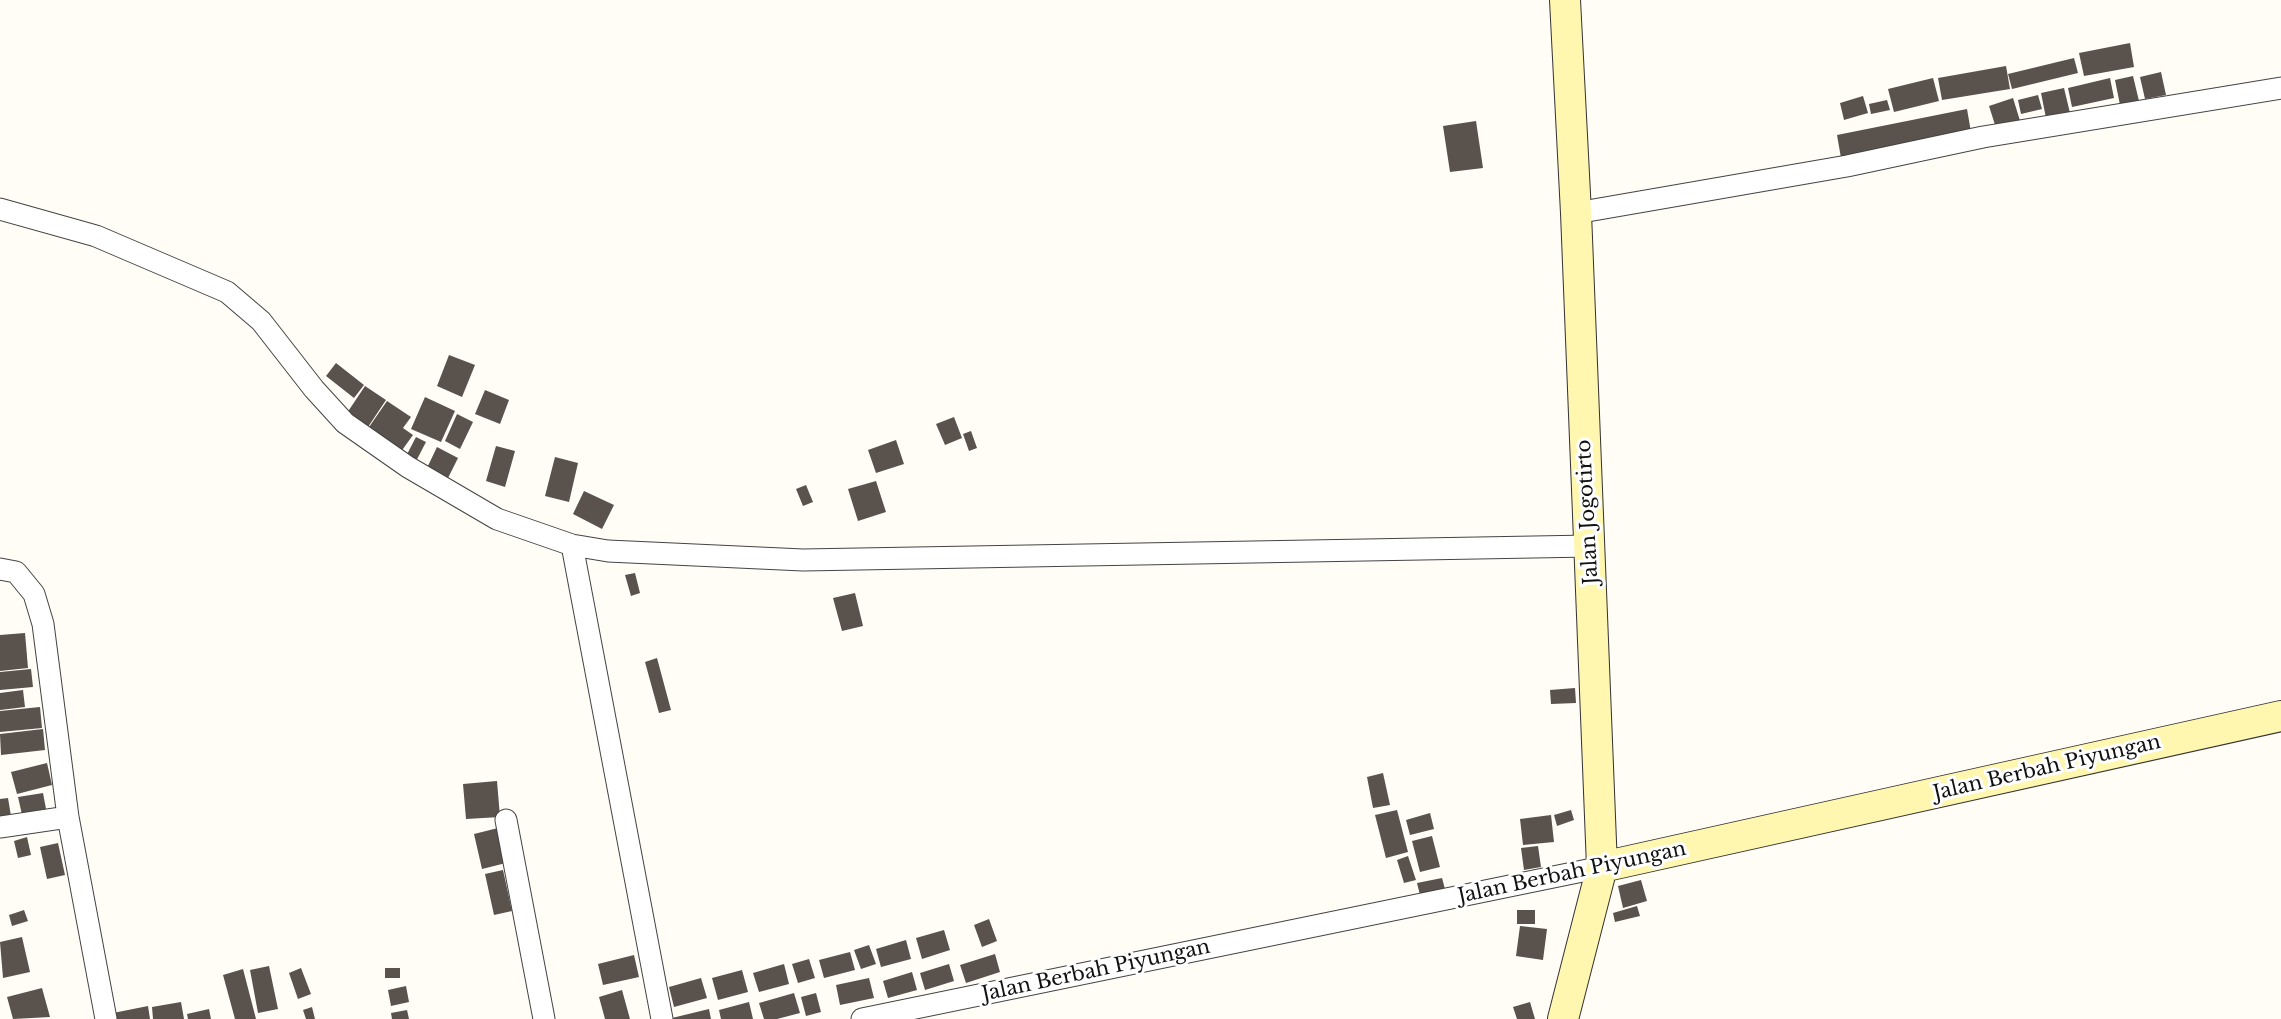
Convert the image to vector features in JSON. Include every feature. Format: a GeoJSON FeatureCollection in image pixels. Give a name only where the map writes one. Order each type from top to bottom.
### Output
{"type":"FeatureCollection","features":[{"type":"Feature","properties":{"kind":"street","name":"Jalan Jogotirto"},"geometry":{"type":"LineString","coordinates":[[1563,1019],[1602,867],[1576,213],[1564,0]]}},
{"type":"Feature","properties":{"kind":"street"},"geometry":{"type":"LineString","coordinates":[[1576,213],[1847,166],[1983,137],[2281,88]]}},
{"type":"Feature","properties":{"kind":"street"},"geometry":{"type":"LineString","coordinates":[[0,208],[96,236],[227,292],[261,321],[314,389],[345,423],[408,468],[497,519],[572,545],[608,551],[803,560],[1590,546]]}},
{"type":"Feature","properties":{"kind":"street"},"geometry":{"type":"LineString","coordinates":[[572,545],[662,1019]]}},
{"type":"Feature","properties":{"kind":"street"},"geometry":{"type":"LineString","coordinates":[[0,569],[16,572],[34,594],[43,624],[68,817],[106,1019]]}},
{"type":"Feature","properties":{"kind":"street","name":"Jalan Berbah Piyungan"},"geometry":{"type":"LineString","coordinates":[[861,1019],[1602,867],[2281,716]]}},
{"type":"Feature","properties":{"kind":"street"},"geometry":{"type":"LineString","coordinates":[[0,827],[68,817]]}},
{"type":"Feature","properties":{"kind":"street"},"geometry":{"type":"LineString","coordinates":[[506,820],[544,1019]]}},
{"type":"Feature","properties":{"kind":"building"},"geometry":{"type":"Polygon","coordinates":[[[2130,43],[2134,67],[2084,76],[2079,53],[2130,43]]]}},
{"type":"Feature","properties":{"kind":"building"},"geometry":{"type":"Polygon","coordinates":[[[2074,58],[2078,73],[2012,89],[2008,74],[2074,58]]]}},
{"type":"Feature","properties":{"kind":"building"},"geometry":{"type":"Polygon","coordinates":[[[2006,66],[2010,89],[1942,100],[1938,78],[2006,66]]]}},
{"type":"Feature","properties":{"kind":"building"},"geometry":{"type":"Polygon","coordinates":[[[2161,72],[2166,95],[2145,99],[2140,77],[2161,72]]]}},
{"type":"Feature","properties":{"kind":"building"},"geometry":{"type":"Polygon","coordinates":[[[2133,76],[2139,101],[2120,105],[2115,80],[2133,76]]]}},
{"type":"Feature","properties":{"kind":"building"},"geometry":{"type":"Polygon","coordinates":[[[1933,78],[1939,101],[1894,112],[1888,89],[1933,78]]]}},
{"type":"Feature","properties":{"kind":"building"},"geometry":{"type":"Polygon","coordinates":[[[2110,78],[2114,98],[2072,107],[2068,88],[2110,78]]]}},
{"type":"Feature","properties":{"kind":"building"},"geometry":{"type":"Polygon","coordinates":[[[2064,88],[2070,113],[2046,118],[2041,93],[2064,88]]]}},
{"type":"Feature","properties":{"kind":"building"},"geometry":{"type":"Polygon","coordinates":[[[2038,95],[2042,109],[2021,114],[2018,100],[2038,95]]]}},
{"type":"Feature","properties":{"kind":"building"},"geometry":{"type":"Polygon","coordinates":[[[1863,96],[1868,113],[1844,120],[1840,103],[1863,96]]]}},
{"type":"Feature","properties":{"kind":"building"},"geometry":{"type":"Polygon","coordinates":[[[2013,98],[2021,124],[1997,131],[1989,106],[2013,98]]]}},
{"type":"Feature","properties":{"kind":"building"},"geometry":{"type":"Polygon","coordinates":[[[1887,100],[1890,110],[1871,114],[1869,104],[1887,100]]]}},
{"type":"Feature","properties":{"kind":"building"},"geometry":{"type":"Polygon","coordinates":[[[1967,109],[1971,132],[1841,158],[1837,135],[1967,109]]]}},
{"type":"Feature","properties":{"kind":"building"},"geometry":{"type":"Polygon","coordinates":[[[1476,121],[1483,168],[1450,172],[1443,126],[1476,121]]]}},
{"type":"Feature","properties":{"kind":"building"},"geometry":{"type":"Polygon","coordinates":[[[449,355],[475,365],[462,397],[437,386],[449,355]]]}},
{"type":"Feature","properties":{"kind":"building"},"geometry":{"type":"Polygon","coordinates":[[[336,363],[364,385],[354,398],[326,376],[336,363]]]}},
{"type":"Feature","properties":{"kind":"building"},"geometry":{"type":"Polygon","coordinates":[[[365,386],[386,400],[366,430],[345,416],[365,386]]]}},
{"type":"Feature","properties":{"kind":"building"},"geometry":{"type":"Polygon","coordinates":[[[485,390],[509,400],[500,424],[475,414],[485,390]]]}},
{"type":"Feature","properties":{"kind":"building"},"geometry":{"type":"Polygon","coordinates":[[[425,397],[455,411],[441,442],[411,429],[425,397]]]}},
{"type":"Feature","properties":{"kind":"building"},"geometry":{"type":"Polygon","coordinates":[[[387,401],[411,417],[403,428],[413,435],[400,453],[367,430],[387,401]]]}},
{"type":"Feature","properties":{"kind":"building"},"geometry":{"type":"Polygon","coordinates":[[[457,414],[473,422],[460,449],[445,441],[457,414]]]}},
{"type":"Feature","properties":{"kind":"building"},"geometry":{"type":"Polygon","coordinates":[[[954,417],[962,438],[945,445],[936,424],[954,417]]]}},
{"type":"Feature","properties":{"kind":"building"},"geometry":{"type":"Polygon","coordinates":[[[971,431],[977,448],[969,451],[963,434],[971,431]]]}},
{"type":"Feature","properties":{"kind":"building"},"geometry":{"type":"Polygon","coordinates":[[[416,437],[426,442],[413,467],[403,462],[416,437]]]}},
{"type":"Feature","properties":{"kind":"building"},"geometry":{"type":"Polygon","coordinates":[[[896,440],[904,464],[876,473],[868,450],[896,440]]]}},
{"type":"Feature","properties":{"kind":"building"},"geometry":{"type":"Polygon","coordinates":[[[496,446],[515,451],[505,487],[486,481],[496,446]]]}},
{"type":"Feature","properties":{"kind":"building"},"geometry":{"type":"Polygon","coordinates":[[[437,447],[458,458],[447,480],[426,470],[437,447]]]}},
{"type":"Feature","properties":{"kind":"building"},"geometry":{"type":"Polygon","coordinates":[[[555,457],[578,463],[569,502],[545,496],[555,457]]]}},
{"type":"Feature","properties":{"kind":"building"},"geometry":{"type":"Polygon","coordinates":[[[876,481],[886,512],[858,521],[848,489],[876,481]]]}},
{"type":"Feature","properties":{"kind":"building"},"geometry":{"type":"Polygon","coordinates":[[[806,485],[813,502],[803,506],[796,489],[806,485]]]}},
{"type":"Feature","properties":{"kind":"building"},"geometry":{"type":"Polygon","coordinates":[[[584,491],[614,505],[602,529],[573,514],[584,491]]]}},
{"type":"Feature","properties":{"kind":"building"},"geometry":{"type":"Polygon","coordinates":[[[635,573],[640,593],[631,596],[625,575],[635,573]]]}},
{"type":"Feature","properties":{"kind":"building"},"geometry":{"type":"Polygon","coordinates":[[[855,593],[863,626],[842,631],[833,598],[855,593]]]}},
{"type":"Feature","properties":{"kind":"building"},"geometry":{"type":"Polygon","coordinates":[[[25,633],[28,668],[0,671],[0,635],[25,633]]]}},
{"type":"Feature","properties":{"kind":"building"},"geometry":{"type":"Polygon","coordinates":[[[657,658],[671,710],[659,713],[645,662],[657,658]]]}},
{"type":"Feature","properties":{"kind":"building"},"geometry":{"type":"Polygon","coordinates":[[[31,669],[33,687],[0,690],[0,672],[31,669]]]}},
{"type":"Feature","properties":{"kind":"building"},"geometry":{"type":"Polygon","coordinates":[[[1575,688],[1576,703],[1551,704],[1550,690],[1575,688]]]}},
{"type":"Feature","properties":{"kind":"building"},"geometry":{"type":"Polygon","coordinates":[[[23,690],[25,707],[0,710],[0,693],[23,690]]]}},
{"type":"Feature","properties":{"kind":"building"},"geometry":{"type":"Polygon","coordinates":[[[40,707],[42,728],[0,732],[0,711],[40,707]]]}},
{"type":"Feature","properties":{"kind":"building"},"geometry":{"type":"Polygon","coordinates":[[[43,729],[45,750],[1,755],[0,734],[43,729]]]}},
{"type":"Feature","properties":{"kind":"building"},"geometry":{"type":"Polygon","coordinates":[[[47,763],[52,785],[17,794],[11,772],[47,763]]]}},
{"type":"Feature","properties":{"kind":"building"},"geometry":{"type":"Polygon","coordinates":[[[1383,773],[1390,805],[1373,808],[1367,777],[1383,773]]]}},
{"type":"Feature","properties":{"kind":"building"},"geometry":{"type":"Polygon","coordinates":[[[497,781],[500,817],[466,819],[463,784],[497,781]]]}},
{"type":"Feature","properties":{"kind":"building"},"geometry":{"type":"Polygon","coordinates":[[[43,793],[47,814],[23,819],[18,797],[43,793]]]}},
{"type":"Feature","properties":{"kind":"building"},"geometry":{"type":"Polygon","coordinates":[[[8,798],[12,822],[0,824],[0,799],[8,798]]]}},
{"type":"Feature","properties":{"kind":"building"},"geometry":{"type":"Polygon","coordinates":[[[1397,810],[1408,852],[1386,858],[1375,815],[1397,810]]]}},
{"type":"Feature","properties":{"kind":"building"},"geometry":{"type":"Polygon","coordinates":[[[1571,810],[1574,820],[1557,826],[1554,815],[1571,810]]]}},
{"type":"Feature","properties":{"kind":"building"},"geometry":{"type":"Polygon","coordinates":[[[1430,813],[1434,829],[1410,835],[1406,820],[1430,813]]]}},
{"type":"Feature","properties":{"kind":"building"},"geometry":{"type":"Polygon","coordinates":[[[1551,815],[1554,842],[1523,845],[1520,819],[1551,815]]]}},
{"type":"Feature","properties":{"kind":"building"},"geometry":{"type":"Polygon","coordinates":[[[502,827],[510,862],[482,869],[474,834],[502,827]]]}},
{"type":"Feature","properties":{"kind":"building"},"geometry":{"type":"Polygon","coordinates":[[[1432,836],[1440,867],[1420,872],[1412,841],[1432,836]]]}},
{"type":"Feature","properties":{"kind":"building"},"geometry":{"type":"Polygon","coordinates":[[[27,837],[31,855],[18,858],[14,841],[27,837]]]}},
{"type":"Feature","properties":{"kind":"building"},"geometry":{"type":"Polygon","coordinates":[[[58,843],[65,875],[47,879],[40,847],[58,843]]]}},
{"type":"Feature","properties":{"kind":"building"},"geometry":{"type":"Polygon","coordinates":[[[1538,846],[1541,867],[1524,870],[1521,848],[1538,846]]]}},
{"type":"Feature","properties":{"kind":"building"},"geometry":{"type":"Polygon","coordinates":[[[1408,856],[1416,880],[1404,883],[1397,860],[1408,856]]]}},
{"type":"Feature","properties":{"kind":"building"},"geometry":{"type":"Polygon","coordinates":[[[503,870],[512,911],[494,915],[485,874],[503,870]]]}},
{"type":"Feature","properties":{"kind":"building"},"geometry":{"type":"Polygon","coordinates":[[[1442,878],[1445,889],[1420,895],[1417,883],[1442,878]]]}},
{"type":"Feature","properties":{"kind":"building"},"geometry":{"type":"Polygon","coordinates":[[[1641,880],[1647,901],[1623,908],[1618,886],[1641,880]]]}},
{"type":"Feature","properties":{"kind":"building"},"geometry":{"type":"Polygon","coordinates":[[[1637,906],[1640,916],[1615,922],[1613,913],[1637,906]]]}},
{"type":"Feature","properties":{"kind":"building"},"geometry":{"type":"Polygon","coordinates":[[[24,910],[28,921],[12,926],[9,915],[24,910]]]}},
{"type":"Feature","properties":{"kind":"building"},"geometry":{"type":"Polygon","coordinates":[[[1517,910],[1535,910],[1535,924],[1517,924],[1517,910]]]}},
{"type":"Feature","properties":{"kind":"building"},"geometry":{"type":"Polygon","coordinates":[[[989,919],[997,941],[982,947],[974,925],[989,919]]]}},
{"type":"Feature","properties":{"kind":"building"},"geometry":{"type":"Polygon","coordinates":[[[1520,926],[1547,929],[1543,960],[1516,956],[1520,926]]]}},
{"type":"Feature","properties":{"kind":"building"},"geometry":{"type":"Polygon","coordinates":[[[944,930],[950,950],[922,959],[916,938],[944,930]]]}},
{"type":"Feature","properties":{"kind":"building"},"geometry":{"type":"Polygon","coordinates":[[[22,937],[30,972],[3,978],[0,942],[22,937]]]}},
{"type":"Feature","properties":{"kind":"building"},"geometry":{"type":"Polygon","coordinates":[[[906,940],[911,959],[881,967],[876,949],[906,940]]]}},
{"type":"Feature","properties":{"kind":"building"},"geometry":{"type":"Polygon","coordinates":[[[869,945],[876,964],[861,969],[854,950],[869,945]]]}},
{"type":"Feature","properties":{"kind":"building"},"geometry":{"type":"Polygon","coordinates":[[[850,952],[855,970],[824,978],[819,960],[850,952]]]}},
{"type":"Feature","properties":{"kind":"building"},"geometry":{"type":"Polygon","coordinates":[[[995,954],[1000,972],[966,983],[960,965],[995,954]]]}},
{"type":"Feature","properties":{"kind":"building"},"geometry":{"type":"Polygon","coordinates":[[[634,955],[639,977],[603,985],[598,964],[634,955]]]}},
{"type":"Feature","properties":{"kind":"building"},"geometry":{"type":"Polygon","coordinates":[[[809,959],[815,978],[798,983],[792,964],[809,959]]]}},
{"type":"Feature","properties":{"kind":"building"},"geometry":{"type":"Polygon","coordinates":[[[784,964],[789,984],[759,992],[753,973],[784,964]]]}},
{"type":"Feature","properties":{"kind":"building"},"geometry":{"type":"Polygon","coordinates":[[[949,964],[954,981],[925,990],[920,973],[949,964]]]}},
{"type":"Feature","properties":{"kind":"building"},"geometry":{"type":"Polygon","coordinates":[[[269,966],[278,1009],[258,1013],[250,970],[269,966]]]}},
{"type":"Feature","properties":{"kind":"building"},"geometry":{"type":"Polygon","coordinates":[[[301,968],[311,994],[298,999],[289,973],[301,968]]]}},
{"type":"Feature","properties":{"kind":"building"},"geometry":{"type":"Polygon","coordinates":[[[385,968],[400,968],[400,978],[385,978],[385,968]]]}},
{"type":"Feature","properties":{"kind":"building"},"geometry":{"type":"Polygon","coordinates":[[[243,969],[256,1019],[235,1019],[223,975],[243,969]]]}},
{"type":"Feature","properties":{"kind":"building"},"geometry":{"type":"Polygon","coordinates":[[[742,970],[748,992],[718,1000],[712,978],[742,970]]]}},
{"type":"Feature","properties":{"kind":"building"},"geometry":{"type":"Polygon","coordinates":[[[912,972],[917,990],[888,998],[883,981],[912,972]]]}},
{"type":"Feature","properties":{"kind":"building"},"geometry":{"type":"Polygon","coordinates":[[[701,978],[707,998],[674,1007],[669,987],[701,978]]]}},
{"type":"Feature","properties":{"kind":"building"},"geometry":{"type":"Polygon","coordinates":[[[869,978],[874,998],[840,1005],[836,985],[869,978]]]}},
{"type":"Feature","properties":{"kind":"building"},"geometry":{"type":"Polygon","coordinates":[[[406,986],[409,1002],[391,1006],[388,990],[406,986]]]}},
{"type":"Feature","properties":{"kind":"building"},"geometry":{"type":"Polygon","coordinates":[[[42,988],[50,1017],[13,1019],[7,997],[42,988]]]}},
{"type":"Feature","properties":{"kind":"building"},"geometry":{"type":"Polygon","coordinates":[[[622,990],[630,1019],[605,1019],[599,997],[622,990]]]}},
{"type":"Feature","properties":{"kind":"building"},"geometry":{"type":"Polygon","coordinates":[[[794,993],[800,1013],[777,1019],[764,1019],[759,1003],[794,993]]]}},
{"type":"Feature","properties":{"kind":"building"},"geometry":{"type":"Polygon","coordinates":[[[816,993],[821,1012],[806,1016],[801,997],[816,993]]]}},
{"type":"Feature","properties":{"kind":"building"},"geometry":{"type":"Polygon","coordinates":[[[181,1002],[184,1019],[153,1019],[152,1007],[181,1002]]]}},
{"type":"Feature","properties":{"kind":"building"},"geometry":{"type":"Polygon","coordinates":[[[749,1002],[753,1019],[721,1019],[719,1010],[749,1002]]]}},
{"type":"Feature","properties":{"kind":"building"},"geometry":{"type":"Polygon","coordinates":[[[1530,1002],[1535,1019],[1517,1019],[1513,1007],[1530,1002]]]}},
{"type":"Feature","properties":{"kind":"building"},"geometry":{"type":"Polygon","coordinates":[[[148,1006],[150,1019],[114,1019],[113,1013],[148,1006]]]}},
{"type":"Feature","properties":{"kind":"building"},"geometry":{"type":"Polygon","coordinates":[[[312,1007],[315,1019],[306,1019],[303,1010],[312,1007]]]}},
{"type":"Feature","properties":{"kind":"building"},"geometry":{"type":"Polygon","coordinates":[[[209,1009],[211,1019],[188,1019],[187,1014],[209,1009]]]}},
{"type":"Feature","properties":{"kind":"building"},"geometry":{"type":"Polygon","coordinates":[[[709,1009],[711,1019],[672,1019],[672,1018],[709,1009]]]}},
{"type":"Feature","properties":{"kind":"building"},"geometry":{"type":"Polygon","coordinates":[[[407,1010],[409,1019],[392,1019],[391,1013],[407,1010]]]}}]}
